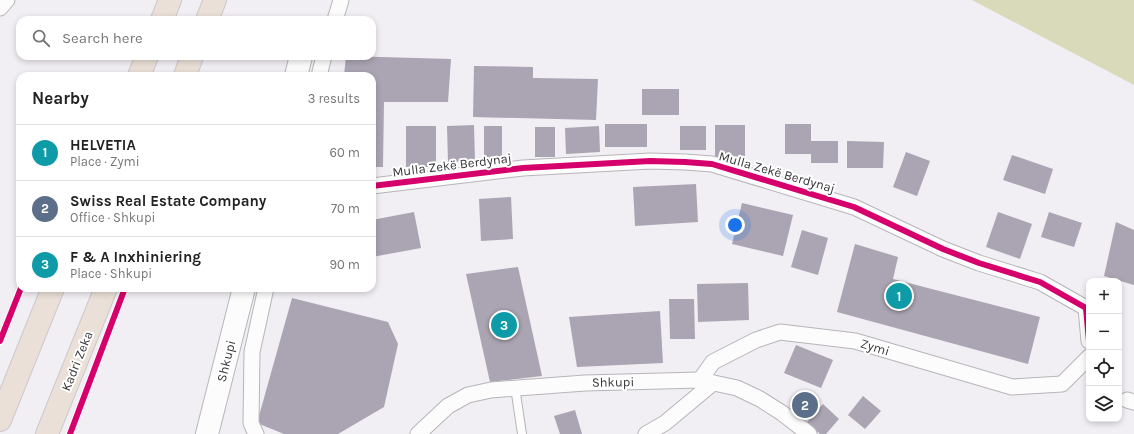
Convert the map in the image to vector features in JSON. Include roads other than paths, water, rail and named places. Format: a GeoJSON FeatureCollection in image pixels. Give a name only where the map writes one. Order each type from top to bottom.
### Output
{"type":"FeatureCollection","features":[{"type":"Feature","properties":{"kind":"highway"},"geometry":{"type":"LineString","coordinates":[[164,16],[170,0]]}},
{"type":"Feature","properties":{"kind":"highway"},"geometry":{"type":"LineString","coordinates":[[209,16],[215,0]]}},
{"type":"Feature","properties":{"kind":"highway"},"geometry":{"type":"LineString","coordinates":[[141,72],[145,60]]}},
{"type":"Feature","properties":{"kind":"highway"},"geometry":{"type":"LineString","coordinates":[[186,72],[190,60]]}},
{"type":"Feature","properties":{"kind":"highway"},"geometry":{"type":"LineString","coordinates":[[0,420],[51,292]]}},
{"type":"Feature","properties":{"kind":"highway","name":"Kadri Zeka"},"geometry":{"type":"LineString","coordinates":[[47,434],[104,292]]}},
{"type":"Feature","properties":{"kind":"main road"},"geometry":{"type":"LineString","coordinates":[[297,72],[300,60]]}},
{"type":"Feature","properties":{"kind":"main road","name":"Shkupi"},"geometry":{"type":"LineString","coordinates":[[207,434],[243,292]]}},
{"type":"Feature","properties":{"kind":"street"},"geometry":{"type":"LineString","coordinates":[[0,8],[7,0]]}},
{"type":"Feature","properties":{"kind":"street"},"geometry":{"type":"LineString","coordinates":[[336,16],[341,0]]}},
{"type":"Feature","properties":{"kind":"street"},"geometry":{"type":"LineString","coordinates":[[320,72],[323,60]]}},
{"type":"Feature","properties":{"kind":"street","name":"Mulla Zekë Berdynaj"},"geometry":{"type":"LineString","coordinates":[[376,186],[523,168],[650,161],[712,164],[854,207],[943,250],[1040,282],[1086,308],[1087,314]]}},
{"type":"Feature","properties":{"kind":"street","name":"Shkupi"},"geometry":{"type":"LineString","coordinates":[[256,434],[251,423],[252,352],[265,292]]}},
{"type":"Feature","properties":{"kind":"street","name":"Zymi"},"geometry":{"type":"LineString","coordinates":[[646,434],[665,423],[706,381],[713,362],[756,340],[780,332],[855,341],[1012,387],[1062,384],[1086,360]]}},
{"type":"Feature","properties":{"kind":"street","name":"Shkupi"},"geometry":{"type":"LineString","coordinates":[[418,434],[448,406],[468,395],[491,390],[515,387],[585,383],[706,381],[737,388],[760,399],[782,413],[809,434]]}},
{"type":"Feature","properties":{"kind":"lane"},"geometry":{"type":"LineString","coordinates":[[515,387],[522,434]]}},
{"type":"Feature","properties":{"kind":"place","name":"HELVETIA"},"geometry":{"type":"Point","coordinates":[899,296]}},
{"type":"Feature","properties":{"kind":"place","name":"F & A Inxhiniering"},"geometry":{"type":"Point","coordinates":[504,325]}},
{"type":"Feature","properties":{"kind":"place","name":"Swiss Real Estate Company"},"geometry":{"type":"Point","coordinates":[805,405]}}]}
